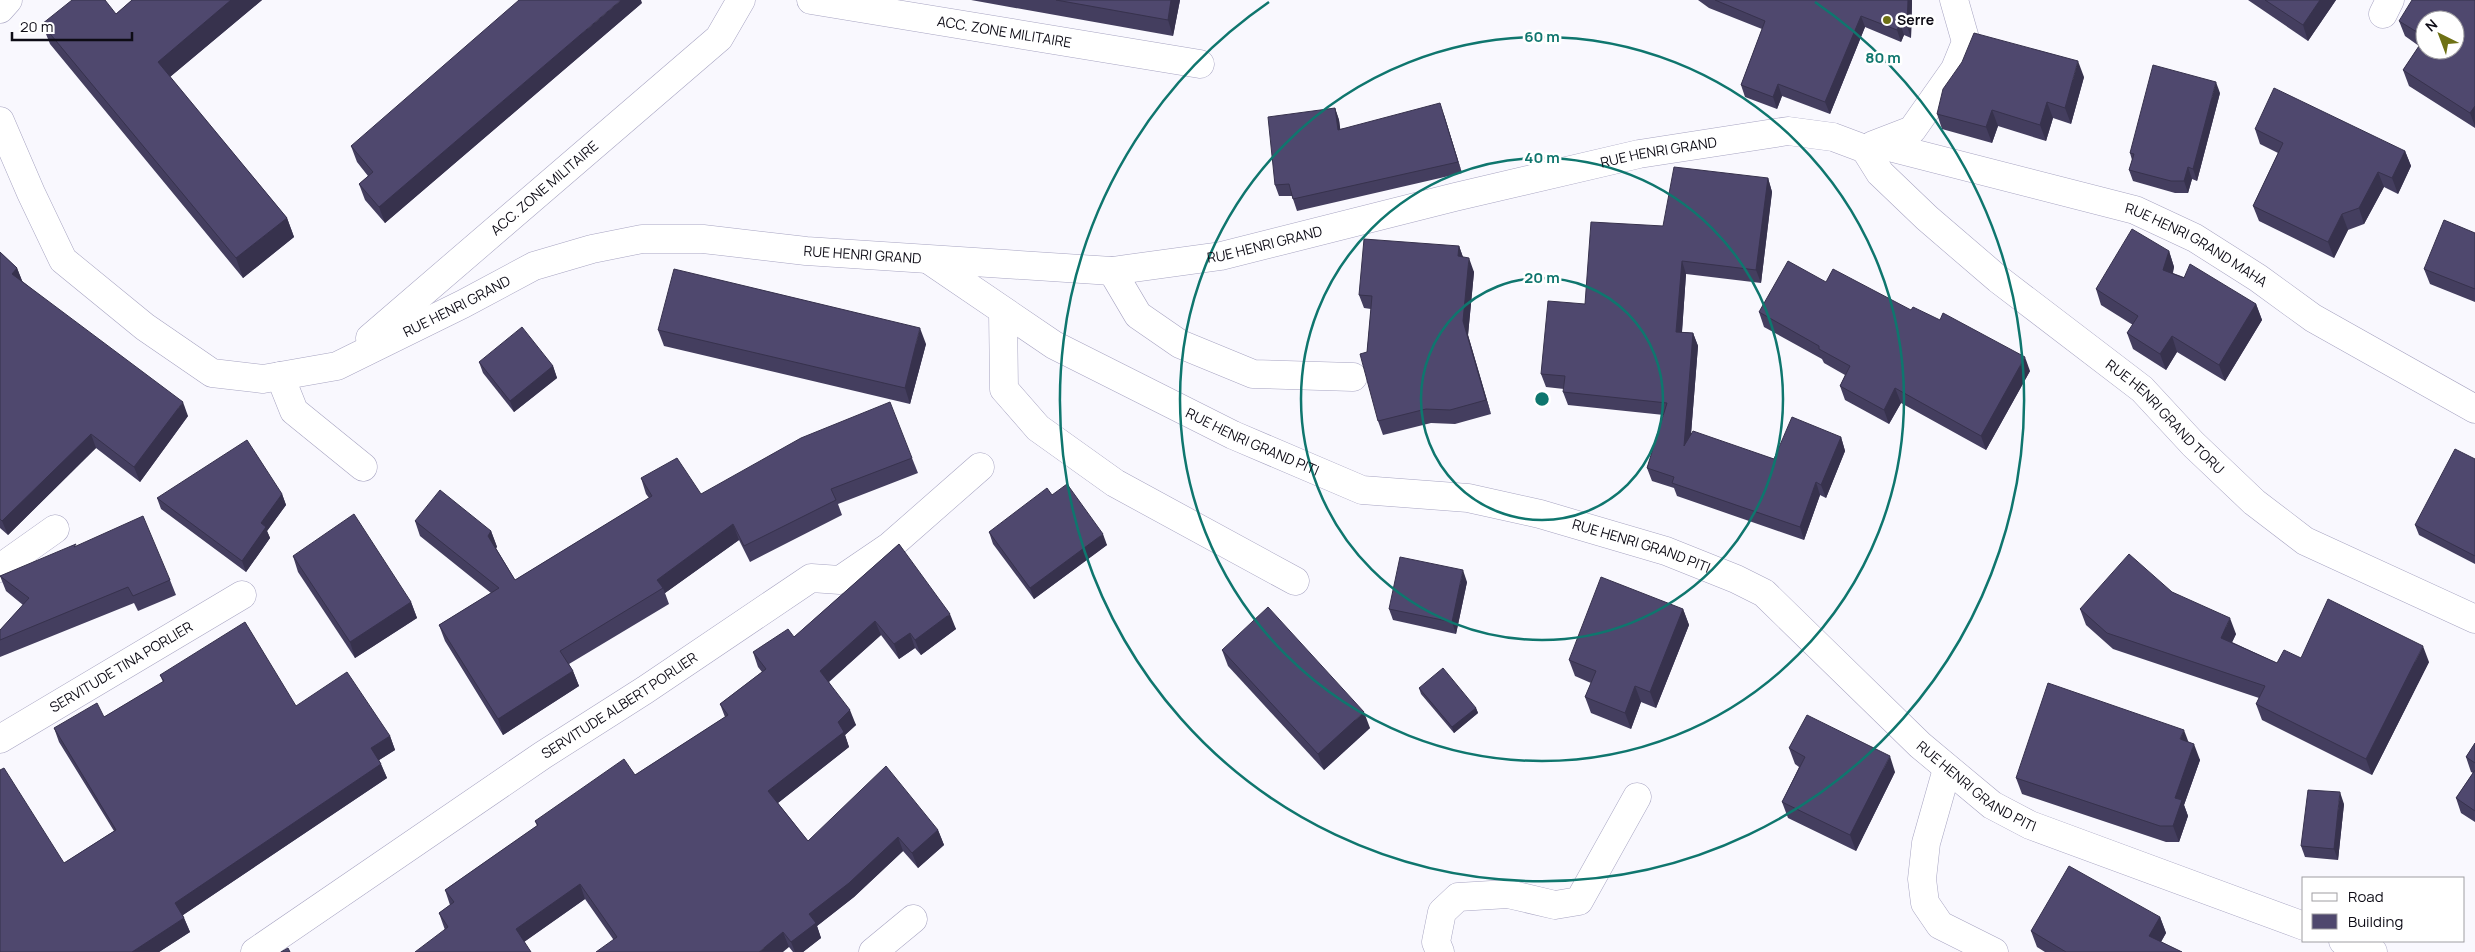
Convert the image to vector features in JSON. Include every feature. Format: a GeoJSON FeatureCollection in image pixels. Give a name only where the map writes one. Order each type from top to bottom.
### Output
{"type":"FeatureCollection","features":[{"type":"Feature","properties":{"kind":"street"},"geometry":{"type":"LineString","coordinates":[[0,9],[8,0]]}},
{"type":"Feature","properties":{"kind":"street","name":"ACC. ZONE MILITAIRE"},"geometry":{"type":"LineString","coordinates":[[337,366],[718,38],[741,0]]}},
{"type":"Feature","properties":{"kind":"street","name":"ACC. ZONE MILITAIRE"},"geometry":{"type":"LineString","coordinates":[[811,0],[1200,64]]}},
{"type":"Feature","properties":{"kind":"street"},"geometry":{"type":"LineString","coordinates":[[1877,148],[1912,130],[1956,69],[1966,42],[1954,0]]}},
{"type":"Feature","properties":{"kind":"street","name":"RUE HENRI GRAND"},"geometry":{"type":"LineString","coordinates":[[0,121],[30,193],[63,260],[145,328],[212,373],[263,379],[337,366],[463,304],[534,266],[592,249],[642,239],[702,239],[806,251],[1112,271],[1221,256],[1455,196],[1639,154],[1788,131],[1833,137],[1877,148]]}},
{"type":"Feature","properties":{"kind":"street","name":"RUE HENRI GRAND TORU"},"geometry":{"type":"LineString","coordinates":[[1877,148],[1880,173],[1927,218],[1998,279],[2142,389],[2194,444],[2254,502],[2304,541],[2475,619]]}},
{"type":"Feature","properties":{"kind":"street","name":"RUE HENRI GRAND MAHA"},"geometry":{"type":"LineString","coordinates":[[1877,148],[2135,210],[2195,238],[2258,278],[2313,318],[2475,409]]}},
{"type":"Feature","properties":{"kind":"street","name":"RUE HENRI GRAND PITI"},"geometry":{"type":"LineString","coordinates":[[927,259],[1054,345],[1233,435],[1362,490],[1468,498],[1540,514],[1666,551],[1736,579],[1764,593],[1920,745],[1992,805],[2030,825],[2302,925]]}},
{"type":"Feature","properties":{"kind":"street"},"geometry":{"type":"LineString","coordinates":[[1112,271],[1138,315],[1180,344],[1253,374],[1353,378]]}},
{"type":"Feature","properties":{"kind":"street"},"geometry":{"type":"LineString","coordinates":[[1003,311],[1004,389],[1038,428],[1115,483],[1295,581]]}},
{"type":"Feature","properties":{"kind":"street"},"geometry":{"type":"LineString","coordinates":[[280,376],[294,411],[363,466]]}},
{"type":"Feature","properties":{"kind":"street","name":"SERVITUDE ALBERT PORLIER"},"geometry":{"type":"LineString","coordinates":[[255,952],[542,755],[661,680],[811,578],[840,580],[890,546],[980,467]]}},
{"type":"Feature","properties":{"kind":"street"},"geometry":{"type":"LineString","coordinates":[[0,568],[56,529]]}},
{"type":"Feature","properties":{"kind":"street","name":"SERVITUDE TINA PORLIER"},"geometry":{"type":"LineString","coordinates":[[0,739],[242,595]]}},
{"type":"Feature","properties":{"kind":"street"},"geometry":{"type":"LineString","coordinates":[[1947,769],[1926,844],[1922,879],[1925,903],[1940,925],[1994,952]]}},
{"type":"Feature","properties":{"kind":"street"},"geometry":{"type":"LineString","coordinates":[[1440,952],[1436,942],[1442,912],[1458,897],[1508,894],[1555,905],[1579,901],[1637,797]]}},
{"type":"Feature","properties":{"kind":"street"},"geometry":{"type":"LineString","coordinates":[[873,952],[913,919]]}},
{"type":"Feature","properties":{"kind":"street"},"geometry":{"type":"LineString","coordinates":[[2345,942],[2373,952]]}},
{"type":"Feature","properties":{"kind":"building"},"geometry":{"type":"Polygon","coordinates":[[[72,0],[105,0],[116,14],[132,0],[231,0],[158,62],[287,218],[236,258],[42,24],[72,0]]]}},
{"type":"Feature","properties":{"kind":"building"},"geometry":{"type":"Polygon","coordinates":[[[519,0],[621,0],[379,207],[359,184],[373,172],[351,146],[519,0]]]}},
{"type":"Feature","properties":{"kind":"building"},"geometry":{"type":"Polygon","coordinates":[[[1056,0],[1171,0],[1168,20],[1056,0]]]}},
{"type":"Feature","properties":{"kind":"building"},"geometry":{"type":"Polygon","coordinates":[[[1715,0],[1908,0],[1907,26],[1900,23],[1897,30],[1861,16],[1825,102],[1778,84],[1773,97],[1741,85],[1765,21],[1715,0]]]}},
{"type":"Feature","properties":{"kind":"building"},"geometry":{"type":"Polygon","coordinates":[[[2265,0],[2320,0],[2303,25],[2265,0]]]}},
{"type":"Feature","properties":{"kind":"building"},"geometry":{"type":"Polygon","coordinates":[[[2412,0],[2475,0],[2475,106],[2470,113],[2403,70],[2415,52],[2415,60],[2465,60],[2465,10],[2415,10],[2415,31],[2399,21],[2412,0]]]}},
{"type":"Feature","properties":{"kind":"building"},"geometry":{"type":"Polygon","coordinates":[[[1974,33],[2078,61],[2065,108],[2047,102],[2040,125],[1992,110],[1986,127],[1937,114],[1943,89],[1962,62],[1974,33]]]}},
{"type":"Feature","properties":{"kind":"building"},"geometry":{"type":"Polygon","coordinates":[[[2153,65],[2216,82],[2193,169],[2188,167],[2184,181],[2171,181],[2129,170],[2134,154],[2130,153],[2153,65]]]}},
{"type":"Feature","properties":{"kind":"building"},"geometry":{"type":"Polygon","coordinates":[[[2274,88],[2405,151],[2392,178],[2378,172],[2359,208],[2342,214],[2328,242],[2253,206],[2283,143],[2255,129],[2274,88]]]}},
{"type":"Feature","properties":{"kind":"building"},"geometry":{"type":"Polygon","coordinates":[[[1440,103],[1458,162],[1293,199],[1289,184],[1275,185],[1268,117],[1335,108],[1338,130],[1440,103]]]}},
{"type":"Feature","properties":{"kind":"building"},"geometry":{"type":"Polygon","coordinates":[[[1674,167],[1768,178],[1756,270],[1682,261],[1676,332],[1693,333],[1684,446],[1693,431],[1774,459],[1792,417],[1841,437],[1821,485],[1816,482],[1800,527],[1672,483],[1674,477],[1647,468],[1667,403],[1563,392],[1565,376],[1541,374],[1548,301],[1585,304],[1591,222],[1663,226],[1674,167]]]}},
{"type":"Feature","properties":{"kind":"building"},"geometry":{"type":"Polygon","coordinates":[[[2444,220],[2475,233],[2475,289],[2424,269],[2444,220]]]}},
{"type":"Feature","properties":{"kind":"building"},"geometry":{"type":"Polygon","coordinates":[[[2132,229],[2169,251],[2163,270],[2184,278],[2190,264],[2256,304],[2219,365],[2172,336],[2160,354],[2127,333],[2138,316],[2096,289],[2132,229]]]}},
{"type":"Feature","properties":{"kind":"building"},"geometry":{"type":"Polygon","coordinates":[[[1364,239],[1459,246],[1458,256],[1469,258],[1463,321],[1486,400],[1450,410],[1426,409],[1378,421],[1360,354],[1367,352],[1372,296],[1359,295],[1364,239]]]}},
{"type":"Feature","properties":{"kind":"building"},"geometry":{"type":"Polygon","coordinates":[[[0,252],[17,268],[12,274],[183,402],[134,467],[91,434],[2,521],[0,519],[0,252]]]}},
{"type":"Feature","properties":{"kind":"building"},"geometry":{"type":"Polygon","coordinates":[[[1788,261],[1826,282],[1833,269],[1911,310],[1913,307],[1940,320],[1943,313],[2025,357],[1981,436],[1895,388],[1884,410],[1840,386],[1850,366],[1759,312],[1788,261]]]}},
{"type":"Feature","properties":{"kind":"building"},"geometry":{"type":"Polygon","coordinates":[[[674,269],[920,328],[905,388],[658,330],[674,269]]]}},
{"type":"Feature","properties":{"kind":"building"},"geometry":{"type":"Polygon","coordinates":[[[522,327],[553,366],[510,401],[479,362],[522,327]]]}},
{"type":"Feature","properties":{"kind":"building"},"geometry":{"type":"Polygon","coordinates":[[[890,402],[912,458],[831,489],[836,500],[744,546],[733,524],[657,580],[663,588],[560,651],[573,671],[498,719],[439,625],[499,588],[415,521],[440,490],[491,531],[488,536],[515,580],[652,496],[641,478],[677,458],[701,494],[801,438],[890,402]]]}},
{"type":"Feature","properties":{"kind":"building"},"geometry":{"type":"Polygon","coordinates":[[[247,440],[282,494],[261,523],[266,527],[242,561],[157,498],[247,440]]]}},
{"type":"Feature","properties":{"kind":"building"},"geometry":{"type":"Polygon","coordinates":[[[2455,449],[2475,459],[2475,556],[2415,525],[2455,449]]]}},
{"type":"Feature","properties":{"kind":"building"},"geometry":{"type":"Polygon","coordinates":[[[1067,484],[1103,534],[1030,588],[989,532],[1047,488],[1052,495],[1067,484]]]}},
{"type":"Feature","properties":{"kind":"building"},"geometry":{"type":"Polygon","coordinates":[[[354,514],[411,602],[350,642],[293,556],[354,514]]]}},
{"type":"Feature","properties":{"kind":"building"},"geometry":{"type":"Polygon","coordinates":[[[143,516],[170,580],[133,596],[128,587],[0,640],[0,630],[29,598],[0,576],[76,544],[74,547],[143,516]]]}},
{"type":"Feature","properties":{"kind":"building"},"geometry":{"type":"Polygon","coordinates":[[[899,544],[950,614],[915,640],[910,633],[894,644],[875,621],[820,671],[850,710],[838,722],[844,732],[768,791],[808,841],[886,766],[938,830],[912,853],[898,837],[849,883],[809,914],[816,923],[791,942],[783,932],[759,952],[596,952],[617,937],[580,884],[516,929],[531,952],[415,952],[448,927],[439,913],[454,902],[445,890],[538,825],[535,821],[624,759],[635,775],[728,715],[720,704],[766,669],[753,652],[788,629],[794,637],[899,544]]]}},
{"type":"Feature","properties":{"kind":"building"},"geometry":{"type":"Polygon","coordinates":[[[2129,554],[2172,592],[2230,618],[2221,638],[2277,663],[2284,650],[2301,658],[2328,599],[2423,646],[2366,759],[2256,704],[2265,686],[2107,633],[2080,609],[2129,554]]]}},
{"type":"Feature","properties":{"kind":"building"},"geometry":{"type":"Polygon","coordinates":[[[1400,557],[1463,570],[1452,622],[1389,609],[1400,557]]]}},
{"type":"Feature","properties":{"kind":"building"},"geometry":{"type":"Polygon","coordinates":[[[1601,577],[1683,609],[1650,692],[1635,686],[1625,713],[1585,697],[1596,671],[1569,660],[1601,577]]]}},
{"type":"Feature","properties":{"kind":"building"},"geometry":{"type":"Polygon","coordinates":[[[1268,607],[1364,712],[1318,754],[1222,650],[1268,607]]]}},
{"type":"Feature","properties":{"kind":"building"},"geometry":{"type":"Polygon","coordinates":[[[245,622],[296,706],[347,672],[390,736],[371,748],[381,764],[175,903],[184,918],[132,952],[0,952],[0,770],[4,768],[64,863],[116,830],[54,728],[97,703],[104,717],[164,681],[160,675],[245,622]]]}},
{"type":"Feature","properties":{"kind":"building"},"geometry":{"type":"Polygon","coordinates":[[[1443,668],[1476,708],[1452,727],[1419,688],[1443,668]]]}},
{"type":"Feature","properties":{"kind":"building"},"geometry":{"type":"Polygon","coordinates":[[[2048,683],[2184,730],[2180,739],[2194,744],[2175,798],[2182,800],[2173,826],[2160,826],[2016,778],[2048,683]]]}},
{"type":"Feature","properties":{"kind":"building"},"geometry":{"type":"Polygon","coordinates":[[[1807,715],[1890,756],[1850,835],[1782,802],[1805,757],[1789,748],[1807,715]]]}},
{"type":"Feature","properties":{"kind":"building"},"geometry":{"type":"Polygon","coordinates":[[[2475,743],[2475,763],[2466,757],[2475,743]]]}},
{"type":"Feature","properties":{"kind":"building"},"geometry":{"type":"Polygon","coordinates":[[[2475,770],[2475,811],[2456,798],[2475,770]]]}},
{"type":"Feature","properties":{"kind":"building"},"geometry":{"type":"Polygon","coordinates":[[[2308,790],[2340,792],[2334,849],[2301,846],[2308,790]]]}},
{"type":"Feature","properties":{"kind":"building"},"geometry":{"type":"Polygon","coordinates":[[[2069,866],[2160,917],[2149,936],[2182,952],[2066,952],[2031,931],[2069,866]]]}},
{"type":"Feature","properties":{"kind":"building"},"geometry":{"type":"Polygon","coordinates":[[[288,948],[290,952],[281,952],[288,948]]]}},
{"type":"Feature","properties":{"kind":"place","name":"Serre"},"geometry":{"type":"Point","coordinates":[1887,20]}}]}
